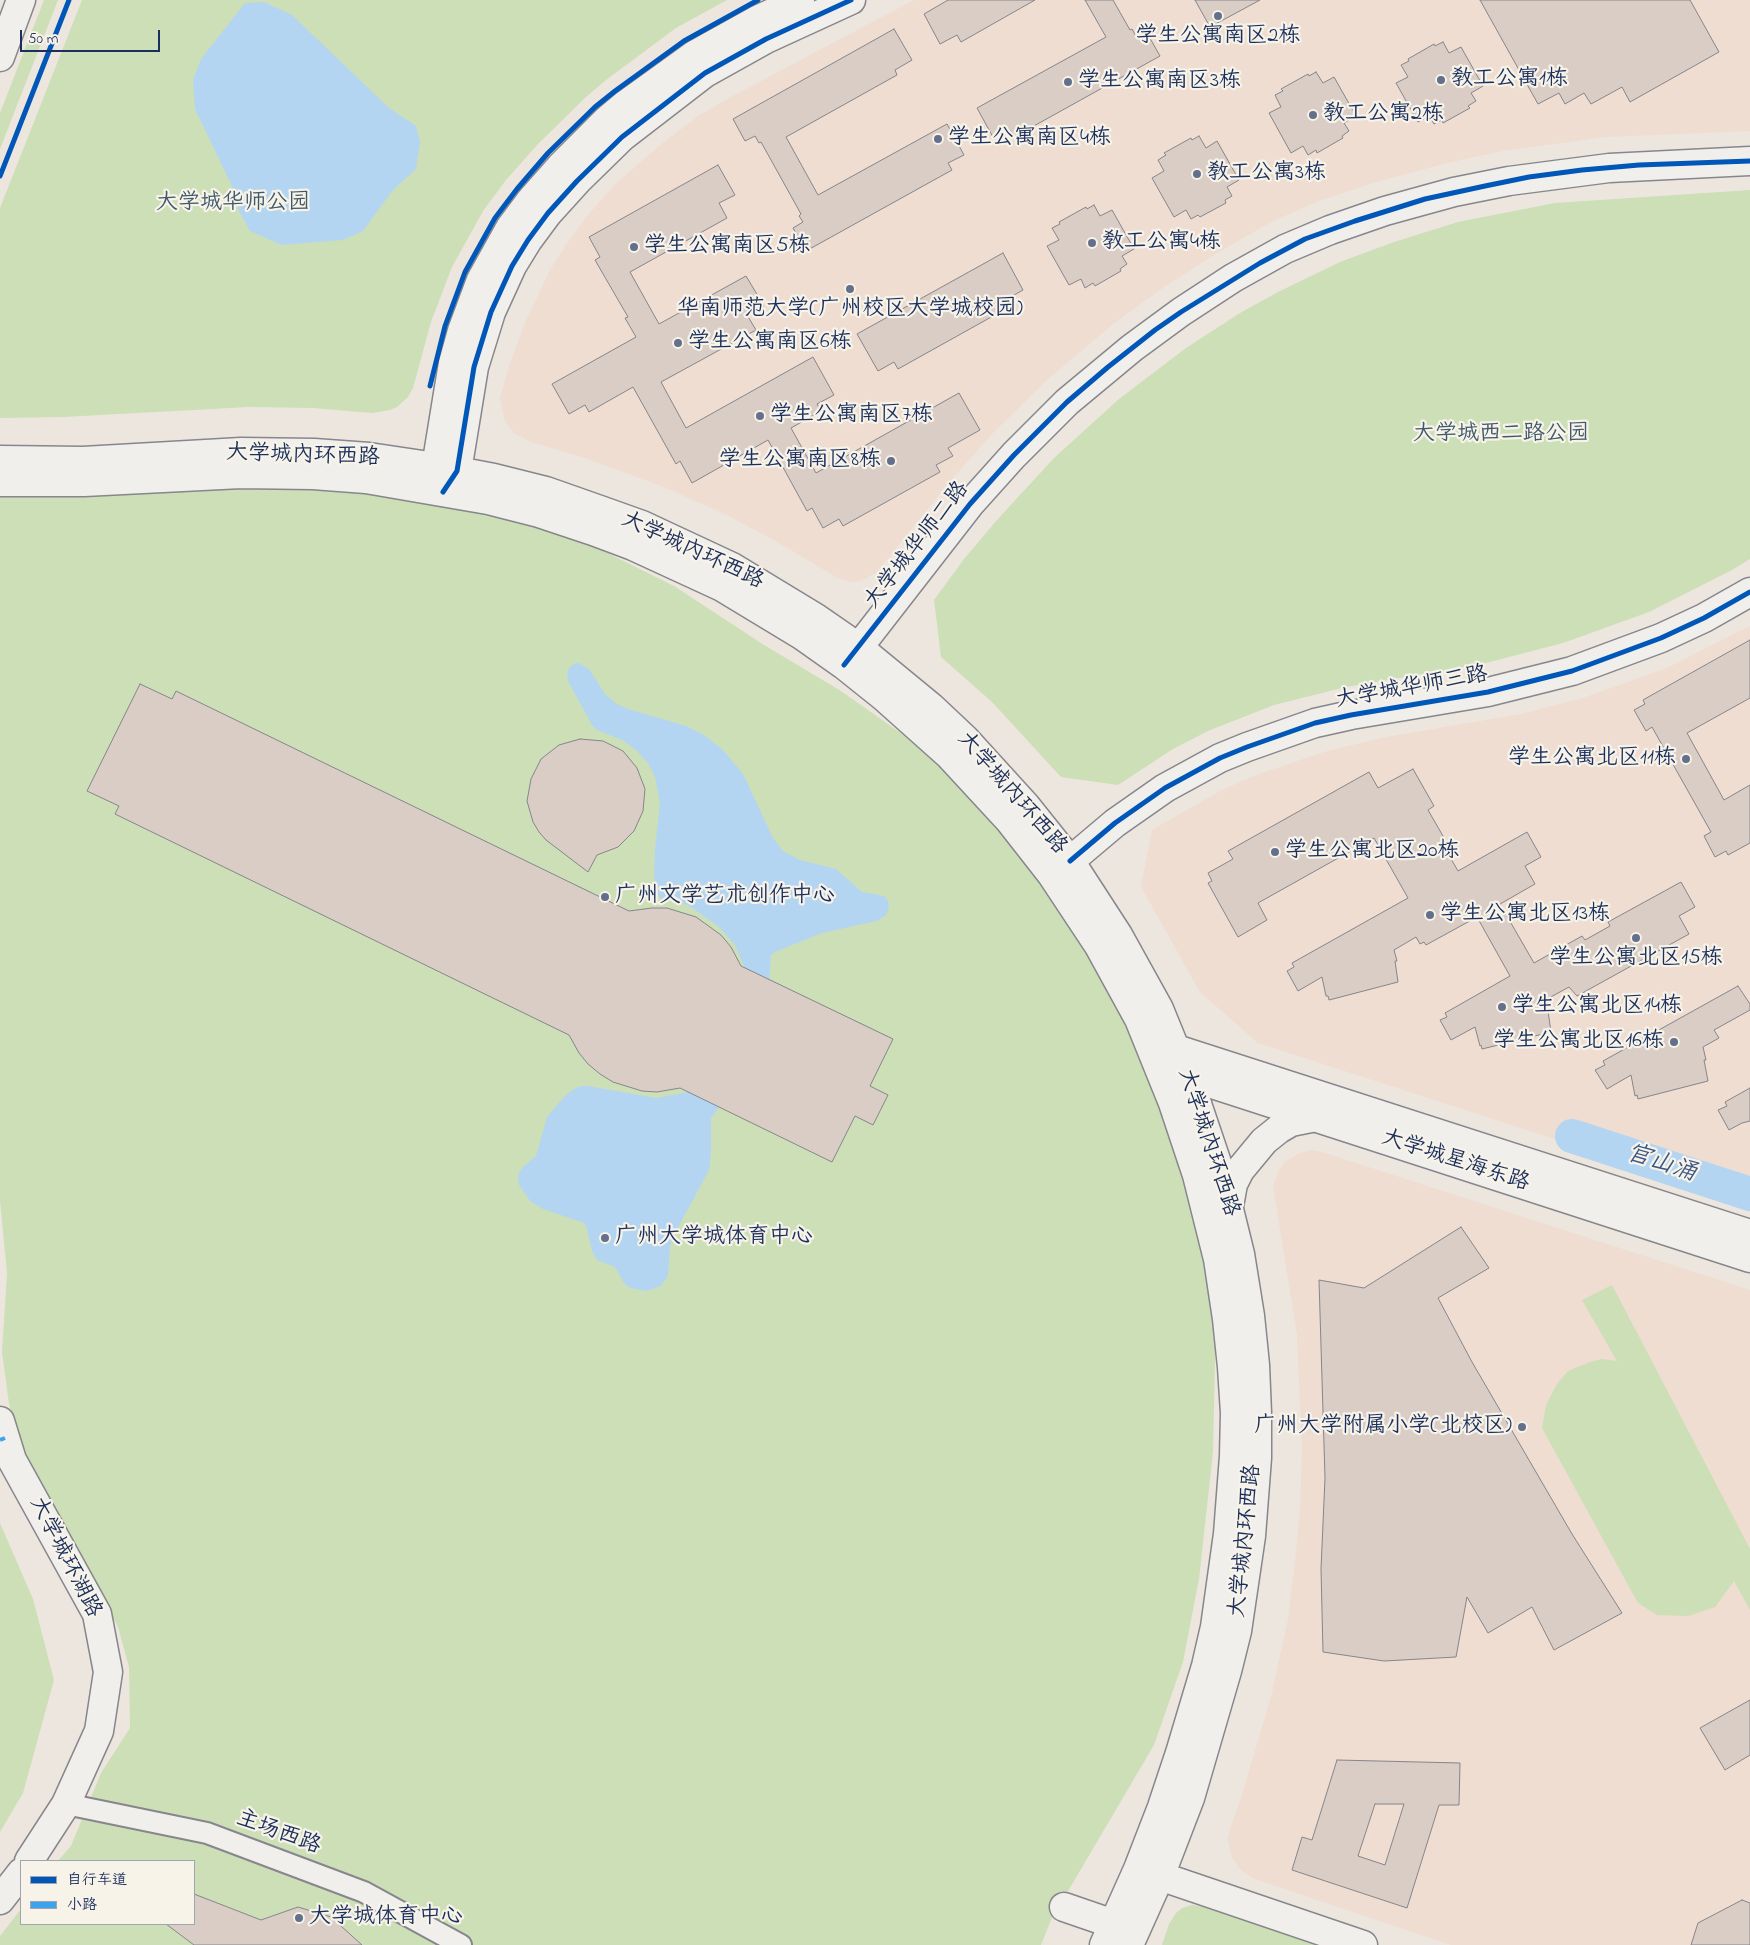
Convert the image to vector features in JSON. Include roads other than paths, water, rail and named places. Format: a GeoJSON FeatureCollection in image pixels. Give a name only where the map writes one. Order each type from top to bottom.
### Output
{"type":"FeatureCollection","features":[{"type":"Feature","properties":{"kind":"main road"},"geometry":{"type":"LineString","coordinates":[[0,57],[21,0]]}},
{"type":"Feature","properties":{"kind":"main road"},"geometry":{"type":"LineString","coordinates":[[445,476],[453,363],[470,305],[493,256],[510,228],[531,200],[561,166],[607,120],[658,80],[694,55],[727,36],[800,0]]}},
{"type":"Feature","properties":{"kind":"main road"},"geometry":{"type":"LineString","coordinates":[[445,476],[474,367],[491,312],[512,266],[548,213],[576,181],[622,136],[705,74],[766,39],[852,0]]}},
{"type":"Feature","properties":{"kind":"main road","name":"大学城华师二路"},"geometry":{"type":"LineString","coordinates":[[851,656],[970,504],[1014,455],[1067,402],[1132,348],[1181,312],[1233,278],[1285,249],[1330,230],[1385,211],[1454,192],[1509,181],[1609,168],[1750,161]]}},
{"type":"Feature","properties":{"kind":"main road","name":"大学城内环西路"},"geometry":{"type":"LineString","coordinates":[[0,460],[83,461],[241,452],[314,453],[369,457],[445,476],[488,500],[539,513],[633,546],[722,587],[803,636],[851,656],[924,701],[965,739],[1026,806],[1070,861],[1093,895],[1159,1009],[1168,1058],[1218,1259],[1232,1366],[1235,1414],[1234,1456],[1228,1534],[1221,1586],[1208,1656],[1168,1791],[1149,1873]]}},
{"type":"Feature","properties":{"kind":"main road","name":"大学城内环西路"},"geometry":{"type":"LineString","coordinates":[[0,482],[84,482],[241,474],[312,475],[366,479],[445,476]]}},
{"type":"Feature","properties":{"kind":"main road","name":"大学城华师三路"},"geometry":{"type":"LineString","coordinates":[[1070,861],[1115,823],[1165,788],[1220,758],[1247,747],[1315,723],[1351,715],[1488,692],[1578,669],[1661,638],[1704,618],[1750,592]]}},
{"type":"Feature","properties":{"kind":"main road","name":"大学城内环西路"},"geometry":{"type":"LineString","coordinates":[[851,656],[884,697],[948,755],[1020,833],[1056,881],[1099,946],[1139,1019],[1168,1058],[1187,1076],[1219,1168],[1240,1254],[1247,1298],[1257,1413],[1257,1458],[1251,1536],[1242,1598],[1228,1671],[1190,1798],[1149,1873],[1121,1936]]}},
{"type":"Feature","properties":{"kind":"main road","name":"大学城星海东路"},"geometry":{"type":"LineString","coordinates":[[1168,1058],[1750,1234]]}},
{"type":"Feature","properties":{"kind":"main road","name":"大学城星海东路"},"geometry":{"type":"LineString","coordinates":[[1187,1076],[1750,1258]]}},
{"type":"Feature","properties":{"kind":"main road"},"geometry":{"type":"LineString","coordinates":[[1229,1208],[1233,1184],[1240,1170],[1264,1141],[1279,1128],[1291,1122],[1316,1118]]}},
{"type":"Feature","properties":{"kind":"main road","name":"大学城环湖路"},"geometry":{"type":"LineString","coordinates":[[0,1421],[12,1460],[97,1614],[108,1672],[99,1731],[66,1804],[30,1860]]}},
{"type":"Feature","properties":{"kind":"main road"},"geometry":{"type":"LineString","coordinates":[[1149,1873],[1363,1945]]}},
{"type":"Feature","properties":{"kind":"main road"},"geometry":{"type":"LineString","coordinates":[[0,1900],[20,1874]]}},
{"type":"Feature","properties":{"kind":"main road"},"geometry":{"type":"LineString","coordinates":[[1064,1907],[1121,1936]]}},
{"type":"Feature","properties":{"kind":"street","name":"主场西路"},"geometry":{"type":"LineString","coordinates":[[66,1804],[207,1833],[364,1892],[460,1945]]}},
{"type":"Feature","properties":{"kind":"water"},"geometry":{"type":"Polygon","coordinates":[[[264,2],[292,15],[389,108],[416,126],[420,142],[416,169],[393,190],[363,231],[343,240],[282,245],[250,231],[239,211],[232,186],[195,109],[193,80],[201,59],[245,3],[264,2]]]}},
{"type":"Feature","properties":{"kind":"water"},"geometry":{"type":"Polygon","coordinates":[[[579,663],[589,669],[605,694],[617,704],[686,726],[704,735],[723,750],[743,774],[773,838],[783,851],[800,860],[836,869],[862,892],[884,896],[888,901],[889,908],[886,915],[877,921],[822,933],[775,952],[771,956],[769,985],[723,1102],[711,1118],[709,1170],[674,1235],[670,1247],[668,1276],[661,1286],[647,1291],[630,1288],[624,1283],[615,1267],[597,1260],[592,1251],[584,1223],[543,1209],[531,1202],[519,1185],[518,1175],[523,1167],[536,1156],[547,1117],[564,1097],[574,1089],[588,1086],[656,1098],[689,1092],[745,968],[735,945],[718,926],[691,907],[680,902],[661,899],[658,895],[654,877],[660,803],[655,777],[648,763],[635,749],[622,740],[597,730],[592,725],[568,681],[567,673],[569,668],[579,663]]]}},
{"type":"Feature","properties":{"kind":"waterway","name":"官山涌"},"geometry":{"type":"LineString","coordinates":[[1572,1136],[1750,1194]]}},
{"type":"Feature","properties":{"kind":"place","name":"学生公寓南区2栋"},"geometry":{"type":"Point","coordinates":[1218,16]}},
{"type":"Feature","properties":{"kind":"place","name":"教工公寓1栋"},"geometry":{"type":"Point","coordinates":[1441,80]}},
{"type":"Feature","properties":{"kind":"place","name":"学生公寓南区3栋"},"geometry":{"type":"Point","coordinates":[1068,82]}},
{"type":"Feature","properties":{"kind":"place","name":"教工公寓2栋"},"geometry":{"type":"Point","coordinates":[1313,115]}},
{"type":"Feature","properties":{"kind":"place","name":"学生公寓南区4栋"},"geometry":{"type":"Point","coordinates":[938,139]}},
{"type":"Feature","properties":{"kind":"place","name":"教工公寓3栋"},"geometry":{"type":"Point","coordinates":[1197,174]}},
{"type":"Feature","properties":{"kind":"place","name":"教工公寓4栋"},"geometry":{"type":"Point","coordinates":[1092,243]}},
{"type":"Feature","properties":{"kind":"place","name":"学生公寓南区5栋"},"geometry":{"type":"Point","coordinates":[634,247]}},
{"type":"Feature","properties":{"kind":"place","name":"华南师范大学(广州校区大学城校园)"},"geometry":{"type":"Point","coordinates":[850,289]}},
{"type":"Feature","properties":{"kind":"place","name":"学生公寓南区6栋"},"geometry":{"type":"Point","coordinates":[678,343]}},
{"type":"Feature","properties":{"kind":"place","name":"学生公寓南区7栋"},"geometry":{"type":"Point","coordinates":[760,416]}},
{"type":"Feature","properties":{"kind":"place","name":"学生公寓南区8栋"},"geometry":{"type":"Point","coordinates":[891,461]}},
{"type":"Feature","properties":{"kind":"place","name":"学生公寓北区11栋"},"geometry":{"type":"Point","coordinates":[1686,759]}},
{"type":"Feature","properties":{"kind":"place","name":"学生公寓北区20栋"},"geometry":{"type":"Point","coordinates":[1275,852]}},
{"type":"Feature","properties":{"kind":"place","name":"广州文学艺术创作中心"},"geometry":{"type":"Point","coordinates":[605,897]}},
{"type":"Feature","properties":{"kind":"place","name":"学生公寓北区13栋"},"geometry":{"type":"Point","coordinates":[1430,915]}},
{"type":"Feature","properties":{"kind":"place","name":"学生公寓北区15栋"},"geometry":{"type":"Point","coordinates":[1636,938]}},
{"type":"Feature","properties":{"kind":"place","name":"学生公寓北区14栋"},"geometry":{"type":"Point","coordinates":[1502,1007]}},
{"type":"Feature","properties":{"kind":"place","name":"学生公寓北区16栋"},"geometry":{"type":"Point","coordinates":[1674,1042]}},
{"type":"Feature","properties":{"kind":"place","name":"广州大学城体育中心"},"geometry":{"type":"Point","coordinates":[605,1238]}},
{"type":"Feature","properties":{"kind":"place","name":"广州大学附属小学(北校区)"},"geometry":{"type":"Point","coordinates":[1522,1427]}},
{"type":"Feature","properties":{"kind":"place","name":"大学城体育中心"},"geometry":{"type":"Point","coordinates":[299,1918]}},
{"type":"Feature","properties":{"kind":"park label","name":"大学城华师公园"},"geometry":{"type":"Point","coordinates":[233,204]}},
{"type":"Feature","properties":{"kind":"park label","name":"大学城西二路公园"},"geometry":{"type":"Point","coordinates":[1501,435]}}]}
